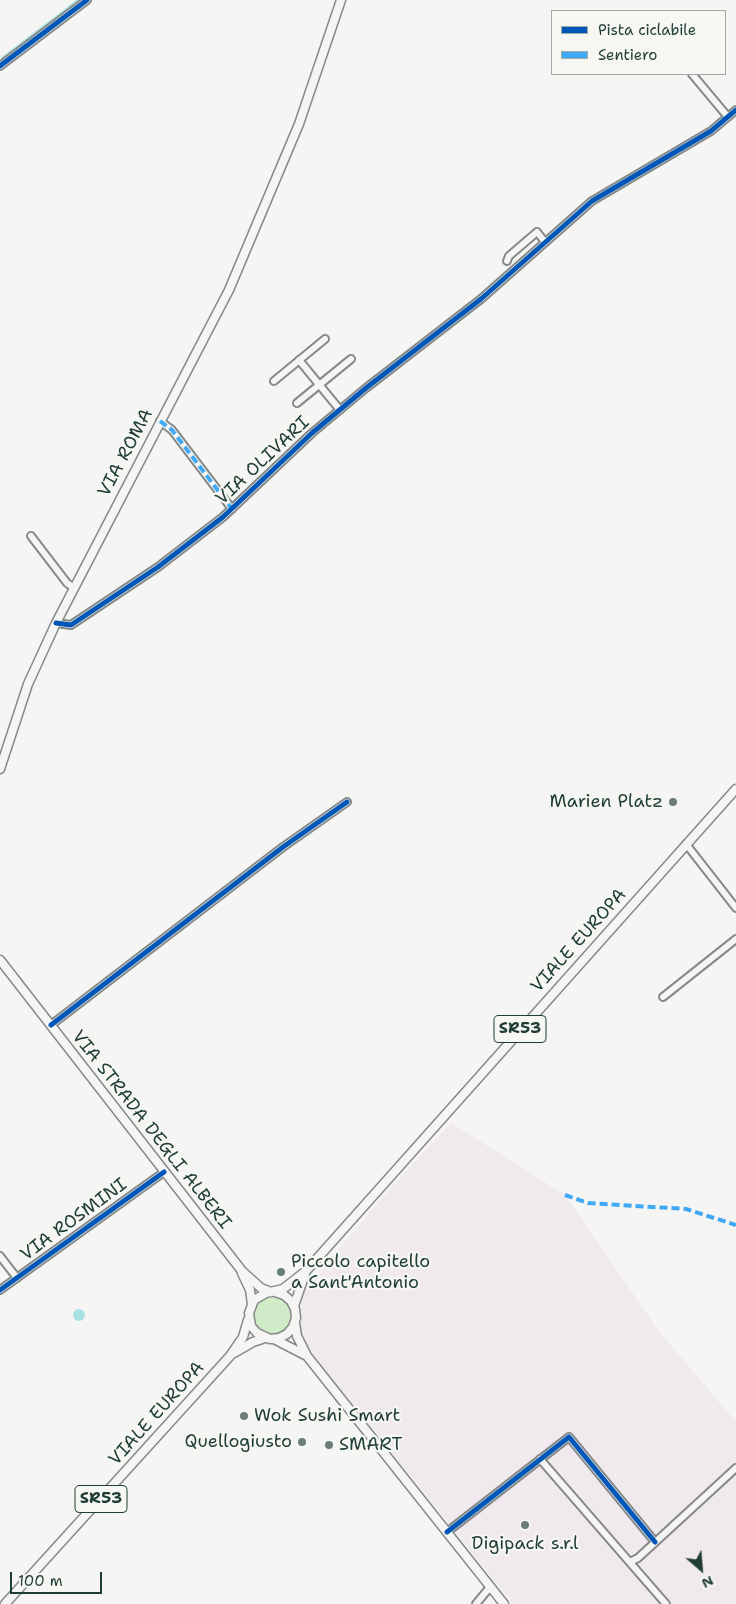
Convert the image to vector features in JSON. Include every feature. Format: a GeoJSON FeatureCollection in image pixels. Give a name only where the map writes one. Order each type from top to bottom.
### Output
{"type":"FeatureCollection","features":[{"type":"Feature","properties":{"kind":"main road","name":"VIA ROMA"},"geometry":{"type":"LineString","coordinates":[[0,767],[28,684],[56,623],[230,290],[287,155],[341,0]]}},
{"type":"Feature","properties":{"kind":"main road","name":"VIALE EUROPA"},"geometry":{"type":"LineString","coordinates":[[5,1604],[230,1356],[247,1329],[252,1304],[262,1294],[283,1289],[306,1271],[736,789]]}},
{"type":"Feature","properties":{"kind":"main road","name":"VIA STRADA DEGLI ALBERI"},"geometry":{"type":"LineString","coordinates":[[0,960],[242,1272],[261,1288],[273,1292]]}},
{"type":"Feature","properties":{"kind":"main road","name":"VIALE EUROPA"},"geometry":{"type":"LineString","coordinates":[[295,1322],[294,1306],[306,1271]]}},
{"type":"Feature","properties":{"kind":"main road","name":"VIA STRADA DEGLI ALBERI"},"geometry":{"type":"LineString","coordinates":[[242,1272],[250,1290],[252,1304]]}},
{"type":"Feature","properties":{"kind":"main road"},"geometry":{"type":"LineString","coordinates":[[273,1292],[284,1295],[294,1306]]}},
{"type":"Feature","properties":{"kind":"main road"},"geometry":{"type":"LineString","coordinates":[[249,1317],[254,1330],[265,1338],[274,1339],[307,1356]]}},
{"type":"Feature","properties":{"kind":"main road"},"geometry":{"type":"LineString","coordinates":[[274,1339],[287,1334],[295,1322]]}},
{"type":"Feature","properties":{"kind":"main road"},"geometry":{"type":"LineString","coordinates":[[295,1322],[297,1336],[307,1356],[504,1604]]}},
{"type":"Feature","properties":{"kind":"main road","name":"VIALE EUROPA"},"geometry":{"type":"LineString","coordinates":[[230,1356],[253,1342],[265,1338]]}},
{"type":"Feature","properties":{"kind":"street"},"geometry":{"type":"LineString","coordinates":[[0,66],[87,0]]}},
{"type":"Feature","properties":{"kind":"street"},"geometry":{"type":"LineString","coordinates":[[693,75],[728,117]]}},
{"type":"Feature","properties":{"kind":"street","name":"VIA OLIVARI"},"geometry":{"type":"LineString","coordinates":[[56,623],[71,625],[158,567],[232,509],[340,410],[481,299],[592,201],[711,131],[736,110]]}},
{"type":"Feature","properties":{"kind":"street"},"geometry":{"type":"LineString","coordinates":[[507,261],[509,256],[537,232],[545,242]]}},
{"type":"Feature","properties":{"kind":"street"},"geometry":{"type":"LineString","coordinates":[[274,380],[325,339]]}},
{"type":"Feature","properties":{"kind":"street"},"geometry":{"type":"LineString","coordinates":[[297,403],[351,359]]}},
{"type":"Feature","properties":{"kind":"street"},"geometry":{"type":"LineString","coordinates":[[299,360],[340,410]]}},
{"type":"Feature","properties":{"kind":"street"},"geometry":{"type":"LineString","coordinates":[[160,421],[172,430],[232,509]]}},
{"type":"Feature","properties":{"kind":"street"},"geometry":{"type":"LineString","coordinates":[[31,536],[67,583],[74,588]]}},
{"type":"Feature","properties":{"kind":"street"},"geometry":{"type":"LineString","coordinates":[[51,1024],[283,847],[348,802]]}},
{"type":"Feature","properties":{"kind":"street"},"geometry":{"type":"LineString","coordinates":[[686,844],[736,908]]}},
{"type":"Feature","properties":{"kind":"street"},"geometry":{"type":"LineString","coordinates":[[664,997],[736,939]]}},
{"type":"Feature","properties":{"kind":"street","name":"VIA ROSMINI"},"geometry":{"type":"LineString","coordinates":[[0,1290],[164,1172]]}},
{"type":"Feature","properties":{"kind":"street"},"geometry":{"type":"LineString","coordinates":[[0,1256],[17,1278]]}},
{"type":"Feature","properties":{"kind":"street"},"geometry":{"type":"LineString","coordinates":[[447,1532],[569,1437],[655,1542]]}},
{"type":"Feature","properties":{"kind":"street"},"geometry":{"type":"LineString","coordinates":[[540,1459],[666,1604]]}},
{"type":"Feature","properties":{"kind":"street"},"geometry":{"type":"LineString","coordinates":[[630,1562],[655,1542],[736,1468]]}},
{"type":"Feature","properties":{"kind":"street"},"geometry":{"type":"LineString","coordinates":[[476,1604],[490,1587]]}},
{"type":"Feature","properties":{"kind":"shaded area"},"geometry":{"type":"Polygon","coordinates":[[[451,1123],[565,1195],[658,1330],[736,1422],[736,1604],[513,1604],[304,1343],[300,1335],[302,1292],[393,1185],[451,1123]]]}},
{"type":"Feature","properties":{"kind":"green space"},"geometry":{"type":"Polygon","coordinates":[[[273,1297],[287,1302],[292,1316],[287,1330],[273,1335],[259,1330],[254,1316],[259,1302],[273,1297]]]}},
{"type":"Feature","properties":{"kind":"water"},"geometry":{"type":"Polygon","coordinates":[[[79,1309],[85,1315],[79,1321],[73,1315],[79,1309]]]}},
{"type":"Feature","properties":{"kind":"waterway"},"geometry":{"type":"LineString","coordinates":[[2,58],[78,0]]}},
{"type":"Feature","properties":{"kind":"marked path"},"geometry":{"type":"LineString","coordinates":[[160,421],[172,430],[232,509]]}},
{"type":"Feature","properties":{"kind":"marked path"},"geometry":{"type":"LineString","coordinates":[[565,1195],[588,1203],[686,1209],[736,1225]]}},
{"type":"Feature","properties":{"kind":"cycle path"},"geometry":{"type":"LineString","coordinates":[[0,66],[87,0]]}},
{"type":"Feature","properties":{"kind":"cycle path"},"geometry":{"type":"LineString","coordinates":[[56,623],[71,625],[158,567],[223,517],[312,433],[366,388],[481,299],[592,201],[711,131],[736,110]]}},
{"type":"Feature","properties":{"kind":"cycle path"},"geometry":{"type":"LineString","coordinates":[[51,1025],[283,847],[347,802]]}},
{"type":"Feature","properties":{"kind":"cycle path"},"geometry":{"type":"LineString","coordinates":[[0,1290],[164,1172]]}},
{"type":"Feature","properties":{"kind":"cycle path"},"geometry":{"type":"LineString","coordinates":[[447,1532],[569,1437],[655,1542]]}},
{"type":"Feature","properties":{"kind":"place","name":"Marien Platz"},"geometry":{"type":"Point","coordinates":[673,802]}},
{"type":"Feature","properties":{"kind":"place","name":"Piccolo capitello a Sant'Antonio"},"geometry":{"type":"Point","coordinates":[281,1272]}},
{"type":"Feature","properties":{"kind":"place","name":"Wok Sushi Smart"},"geometry":{"type":"Point","coordinates":[244,1416]}},
{"type":"Feature","properties":{"kind":"place","name":"Quellogiusto"},"geometry":{"type":"Point","coordinates":[302,1442]}},
{"type":"Feature","properties":{"kind":"place","name":"SMART"},"geometry":{"type":"Point","coordinates":[329,1445]}},
{"type":"Feature","properties":{"kind":"place","name":"Digipack s.r.l"},"geometry":{"type":"Point","coordinates":[525,1525]}}]}
